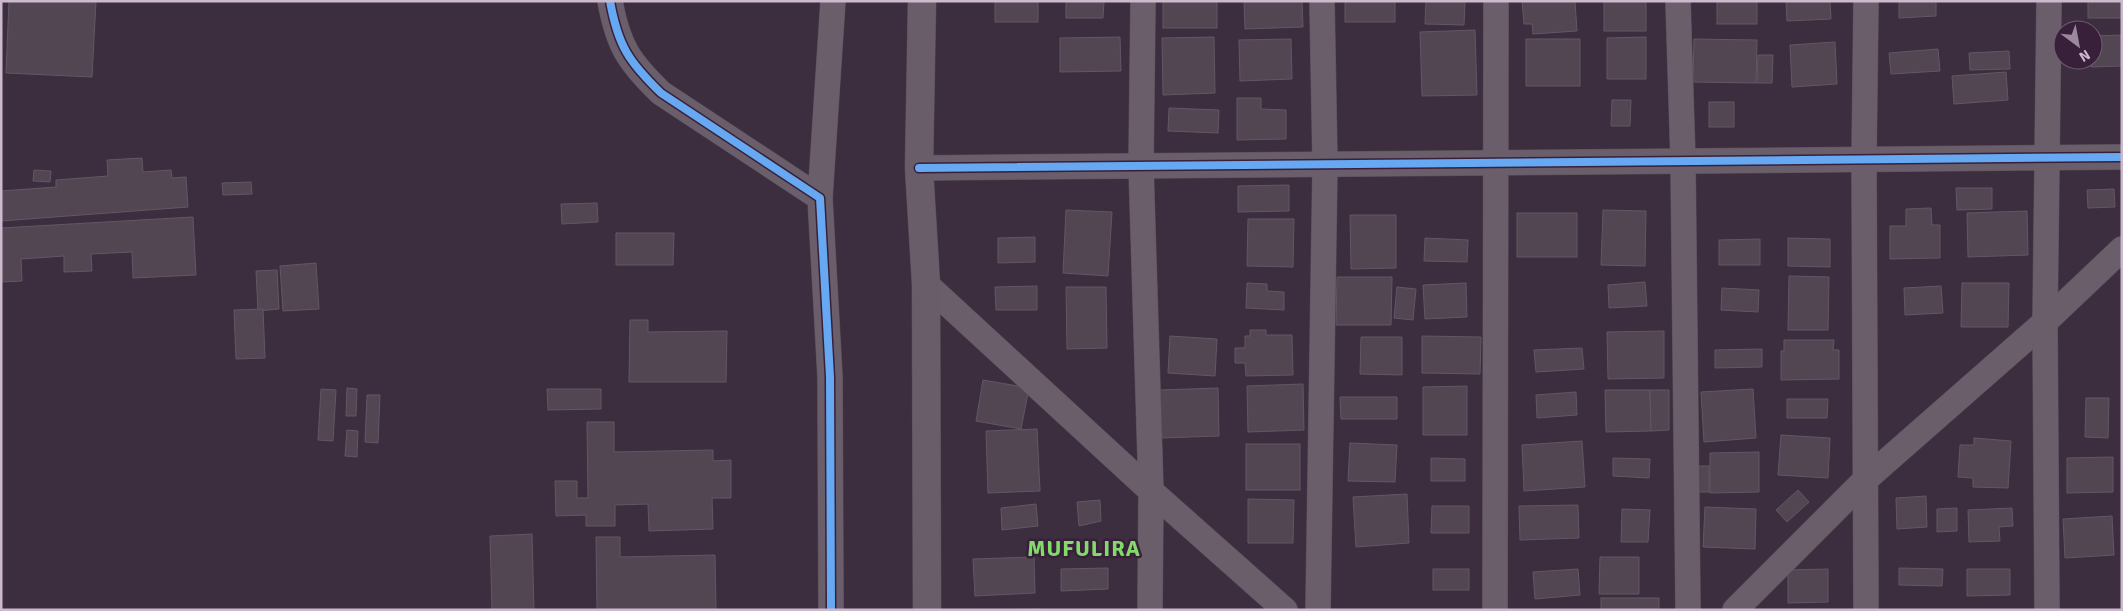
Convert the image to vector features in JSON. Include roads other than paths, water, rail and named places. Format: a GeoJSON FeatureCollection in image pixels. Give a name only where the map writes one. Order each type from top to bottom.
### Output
{"type":"FeatureCollection","features":[{"type":"Feature","properties":{"kind":"street"},"geometry":{"type":"LineString","coordinates":[[610,1],[613,18],[626,54],[640,72],[662,92],[820,198]]}},
{"type":"Feature","properties":{"kind":"street"},"geometry":{"type":"LineString","coordinates":[[831,610],[830,377],[820,198],[833,1]]}},
{"type":"Feature","properties":{"kind":"street"},"geometry":{"type":"LineString","coordinates":[[922,1],[918,168],[926,284],[926,610]]}},
{"type":"Feature","properties":{"kind":"street"},"geometry":{"type":"LineString","coordinates":[[1143,1],[1141,166],[1151,491],[1150,610]]}},
{"type":"Feature","properties":{"kind":"street"},"geometry":{"type":"LineString","coordinates":[[1318,610],[1325,165],[1322,1]]}},
{"type":"Feature","properties":{"kind":"street"},"geometry":{"type":"LineString","coordinates":[[1495,610],[1496,1]]}},
{"type":"Feature","properties":{"kind":"street"},"geometry":{"type":"LineString","coordinates":[[1678,1],[1683,161],[1688,610]]}},
{"type":"Feature","properties":{"kind":"street"},"geometry":{"type":"LineString","coordinates":[[1866,1],[1864,160],[1866,610]]}},
{"type":"Feature","properties":{"kind":"street"},"geometry":{"type":"LineString","coordinates":[[2047,610],[2045,322],[2049,1]]}},
{"type":"Feature","properties":{"kind":"street"},"geometry":{"type":"LineString","coordinates":[[918,168],[2122,157]]}},
{"type":"Feature","properties":{"kind":"street"},"geometry":{"type":"LineString","coordinates":[[1736,610],[1865,480],[2045,322],[2122,249]]}},
{"type":"Feature","properties":{"kind":"street"},"geometry":{"type":"LineString","coordinates":[[926,284],[1151,491],[1284,610]]}},
{"type":"Feature","properties":{"kind":"district","name":"MUFULIRA"},"geometry":{"type":"Point","coordinates":[1084,548]}}]}
